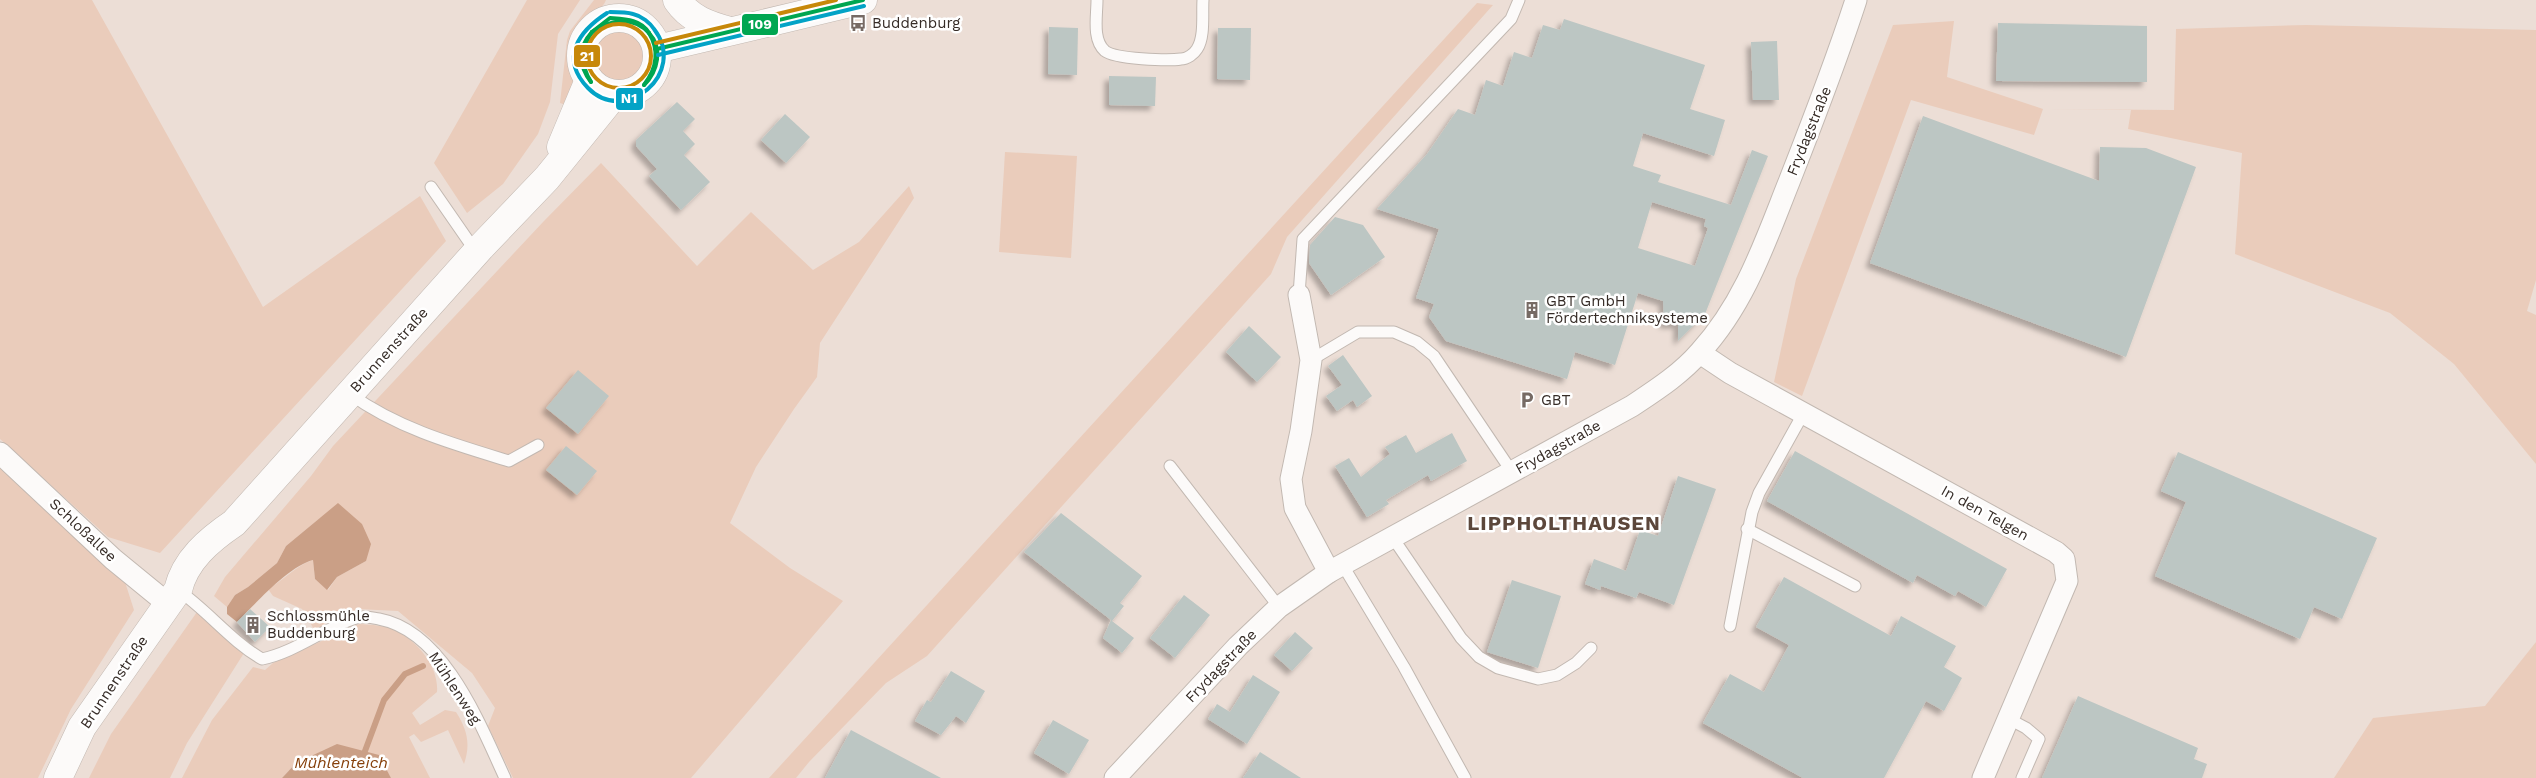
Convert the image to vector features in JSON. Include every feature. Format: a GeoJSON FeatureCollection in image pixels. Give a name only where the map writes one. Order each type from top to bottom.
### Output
{"type":"FeatureCollection","features":[{"type":"Feature","properties":{"kind":"street"},"geometry":{"type":"LineString","coordinates":[[677,0],[688,14],[706,24],[730,31]]}},
{"type":"Feature","properties":{"kind":"street"},"geometry":{"type":"LineString","coordinates":[[657,49],[863,0]]}},
{"type":"Feature","properties":{"kind":"street","name":"Frydagstraße"},"geometry":{"type":"LineString","coordinates":[[1115,778],[1238,646],[1279,607],[1336,568],[1632,406],[1674,378],[1700,352],[1726,320],[1749,281],[1835,64],[1856,0]]}},
{"type":"Feature","properties":{"kind":"street"},"geometry":{"type":"LineString","coordinates":[[613,9],[628,18],[637,11],[657,49],[657,64],[652,77],[635,90],[615,94],[601,90],[589,80],[583,68],[581,55],[583,42],[590,32],[613,9]]}},
{"type":"Feature","properties":{"kind":"street","name":"Brunnenstraße"},"geometry":{"type":"LineString","coordinates":[[547,178],[589,80]]}},
{"type":"Feature","properties":{"kind":"street","name":"Brunnenstraße"},"geometry":{"type":"LineString","coordinates":[[58,778],[82,727],[173,597],[202,572],[224,543],[234,523],[476,252],[547,178],[615,94]]}},
{"type":"Feature","properties":{"kind":"street"},"geometry":{"type":"LineString","coordinates":[[1299,295],[1311,360],[1301,431],[1291,479],[1295,508],[1336,568]]}},
{"type":"Feature","properties":{"kind":"street","name":"In den Telgen"},"geometry":{"type":"LineString","coordinates":[[1700,352],[1730,373],[2056,552],[2064,559],[2067,581],[1983,778]]}},
{"type":"Feature","properties":{"kind":"street","name":"Schloßallee"},"geometry":{"type":"LineString","coordinates":[[0,453],[113,558],[173,597]]}},
{"type":"Feature","properties":{"kind":"lane"},"geometry":{"type":"LineString","coordinates":[[1097,0],[1098,43],[1106,52],[1118,56],[1183,59],[1198,48],[1202,36],[1203,0]]}},
{"type":"Feature","properties":{"kind":"lane"},"geometry":{"type":"LineString","coordinates":[[1299,295],[1303,239],[1511,19],[1519,0]]}},
{"type":"Feature","properties":{"kind":"lane"},"geometry":{"type":"LineString","coordinates":[[430,187],[476,252]]}},
{"type":"Feature","properties":{"kind":"lane"},"geometry":{"type":"LineString","coordinates":[[1311,360],[1358,332],[1394,332],[1416,342],[1434,356],[1512,472]]}},
{"type":"Feature","properties":{"kind":"lane"},"geometry":{"type":"LineString","coordinates":[[350,394],[377,413],[414,430],[509,461],[538,446]]}},
{"type":"Feature","properties":{"kind":"lane"},"geometry":{"type":"LineString","coordinates":[[1730,626],[1747,529],[1759,493],[1803,414]]}},
{"type":"Feature","properties":{"kind":"lane"},"geometry":{"type":"LineString","coordinates":[[1170,466],[1279,607]]}},
{"type":"Feature","properties":{"kind":"lane"},"geometry":{"type":"LineString","coordinates":[[1747,529],[1855,586]]}},
{"type":"Feature","properties":{"kind":"lane"},"geometry":{"type":"LineString","coordinates":[[1393,538],[1461,638],[1479,657],[1498,668],[1538,679],[1563,671],[1576,663],[1591,648]]}},
{"type":"Feature","properties":{"kind":"lane"},"geometry":{"type":"LineString","coordinates":[[1336,568],[1404,667],[1465,778]]}},
{"type":"Feature","properties":{"kind":"lane","name":"Mühlenweg"},"geometry":{"type":"LineString","coordinates":[[173,597],[197,603],[251,652],[262,659],[278,656],[358,617],[394,622],[429,647],[449,674],[470,704],[505,778]]}},
{"type":"Feature","properties":{"kind":"lane"},"geometry":{"type":"LineString","coordinates":[[2008,719],[2026,728],[2039,739],[2022,778]]}},
{"type":"Feature","properties":{"kind":"shaded area"},"geometry":{"type":"Polygon","coordinates":[[[0,0],[92,0],[263,307],[420,196],[446,241],[160,553],[108,537],[0,439],[0,0]]]}},
{"type":"Feature","properties":{"kind":"shaded area"},"geometry":{"type":"Polygon","coordinates":[[[527,0],[580,0],[558,34],[550,102],[538,134],[503,184],[467,213],[434,163],[527,0]]]}},
{"type":"Feature","properties":{"kind":"shaded area"},"geometry":{"type":"Polygon","coordinates":[[[594,0],[606,0],[603,6],[576,32],[571,44],[570,57],[576,90],[572,107],[560,103],[567,40],[570,31],[594,0]]]}},
{"type":"Feature","properties":{"kind":"shaded area"},"geometry":{"type":"Polygon","coordinates":[[[1477,3],[1493,5],[1287,237],[1271,274],[927,656],[886,683],[809,762],[796,778],[769,778],[1477,3]]]}},
{"type":"Feature","properties":{"kind":"shaded area"},"geometry":{"type":"Polygon","coordinates":[[[1954,21],[1947,77],[2043,109],[2034,135],[1911,100],[1802,396],[1774,382],[1796,279],[1893,25],[1954,21]]]}},
{"type":"Feature","properties":{"kind":"shaded area"},"geometry":{"type":"Polygon","coordinates":[[[2306,25],[2536,30],[2536,280],[2527,311],[2536,315],[2536,464],[2454,364],[2390,313],[2235,254],[2242,153],[2128,129],[2131,110],[2043,109],[2174,110],[2176,29],[2306,25]]]}},
{"type":"Feature","properties":{"kind":"shaded area"},"geometry":{"type":"Polygon","coordinates":[[[619,28],[630,30],[639,36],[645,45],[647,56],[645,67],[639,76],[630,82],[619,84],[608,82],[599,76],[593,67],[591,56],[593,45],[599,36],[608,30],[619,28]]]}},
{"type":"Feature","properties":{"kind":"shaded area"},"geometry":{"type":"Polygon","coordinates":[[[1005,152],[1077,156],[1071,258],[999,252],[1005,152]]]}},
{"type":"Feature","properties":{"kind":"shaded area"},"geometry":{"type":"Polygon","coordinates":[[[601,163],[697,266],[751,212],[813,270],[859,242],[909,186],[914,198],[820,343],[817,377],[756,467],[730,523],[790,568],[843,601],[691,778],[513,778],[488,726],[495,708],[472,673],[398,611],[357,609],[315,631],[302,609],[273,596],[268,589],[313,560],[315,579],[328,590],[337,577],[366,561],[320,518],[286,546],[277,563],[248,587],[235,595],[227,607],[214,596],[225,577],[311,476],[333,446],[544,221],[601,163]]]}},
{"type":"Feature","properties":{"kind":"shaded area"},"geometry":{"type":"Polygon","coordinates":[[[0,467],[125,582],[134,610],[71,709],[38,778],[0,778],[0,467]]]}},
{"type":"Feature","properties":{"kind":"shaded area"},"geometry":{"type":"Polygon","coordinates":[[[197,612],[244,653],[187,743],[170,778],[89,778],[111,734],[197,612]]]}},
{"type":"Feature","properties":{"kind":"shaded area"},"geometry":{"type":"Polygon","coordinates":[[[359,624],[383,626],[393,629],[413,642],[426,657],[435,674],[437,692],[412,713],[420,725],[445,710],[456,712],[463,724],[467,737],[464,764],[448,730],[421,742],[414,734],[409,737],[430,778],[391,778],[379,755],[296,763],[282,778],[182,778],[212,720],[253,667],[265,670],[273,663],[359,624]]]}},
{"type":"Feature","properties":{"kind":"shaded area"},"geometry":{"type":"Polygon","coordinates":[[[2536,642],[2536,778],[2334,778],[2373,718],[2485,706],[2536,642]]]}},
{"type":"Feature","properties":{"kind":"water"},"geometry":{"type":"Polygon","coordinates":[[[338,503],[362,524],[371,544],[366,561],[337,577],[327,590],[315,579],[313,560],[283,578],[237,622],[227,614],[227,607],[235,595],[248,587],[277,563],[286,546],[338,503]]]}},
{"type":"Feature","properties":{"kind":"water","name":"Mühlenteich"},"geometry":{"type":"Polygon","coordinates":[[[337,744],[379,755],[391,778],[282,778],[296,763],[337,744]]]}},
{"type":"Feature","properties":{"kind":"building"},"geometry":{"type":"Polygon","coordinates":[[[1564,19],[1705,65],[1690,109],[1725,120],[1714,156],[1643,133],[1633,166],[1661,175],[1658,182],[1731,205],[1752,150],[1768,156],[1705,314],[1678,341],[1678,324],[1664,324],[1663,301],[1638,293],[1615,365],[1575,352],[1567,379],[1446,341],[1429,317],[1434,304],[1416,298],[1439,229],[1377,209],[1427,154],[1458,109],[1475,115],[1486,80],[1503,86],[1514,52],[1532,58],[1543,25],[1560,30],[1564,19]],[[1652,202],[1638,248],[1695,266],[1708,228],[1704,226],[1706,219],[1652,202]]]}},
{"type":"Feature","properties":{"kind":"building"},"geometry":{"type":"Polygon","coordinates":[[[1998,23],[2147,26],[2147,82],[1996,81],[1998,23]]]}},
{"type":"Feature","properties":{"kind":"building"},"geometry":{"type":"Polygon","coordinates":[[[1049,27],[1078,28],[1077,75],[1048,74],[1049,27]]]}},
{"type":"Feature","properties":{"kind":"building"},"geometry":{"type":"Polygon","coordinates":[[[1218,28],[1251,28],[1250,80],[1217,79],[1218,28]]]}},
{"type":"Feature","properties":{"kind":"building"},"geometry":{"type":"Polygon","coordinates":[[[1777,41],[1779,100],[1753,100],[1751,42],[1777,41]]]}},
{"type":"Feature","properties":{"kind":"building"},"geometry":{"type":"Polygon","coordinates":[[[1109,76],[1156,77],[1155,106],[1109,105],[1109,76]]]}},
{"type":"Feature","properties":{"kind":"building"},"geometry":{"type":"Polygon","coordinates":[[[677,102],[695,119],[683,131],[695,144],[684,155],[710,182],[681,210],[649,176],[657,169],[636,146],[636,140],[677,102]]]}},
{"type":"Feature","properties":{"kind":"building"},"geometry":{"type":"Polygon","coordinates":[[[785,114],[810,137],[786,163],[761,140],[785,114]]]}},
{"type":"Feature","properties":{"kind":"building"},"geometry":{"type":"Polygon","coordinates":[[[1923,116],[2099,181],[2100,147],[2146,148],[2196,167],[2126,357],[1870,263],[1923,116]]]}},
{"type":"Feature","properties":{"kind":"building"},"geometry":{"type":"Polygon","coordinates":[[[1335,217],[1363,225],[1385,257],[1331,295],[1309,263],[1310,245],[1335,217]]]}},
{"type":"Feature","properties":{"kind":"building"},"geometry":{"type":"Polygon","coordinates":[[[1249,326],[1281,357],[1257,382],[1226,352],[1249,326]]]}},
{"type":"Feature","properties":{"kind":"building"},"geometry":{"type":"Polygon","coordinates":[[[1343,355],[1372,396],[1357,407],[1353,400],[1337,411],[1326,396],[1342,385],[1328,366],[1343,355]]]}},
{"type":"Feature","properties":{"kind":"building"},"geometry":{"type":"Polygon","coordinates":[[[578,370],[609,396],[578,434],[546,408],[578,370]]]}},
{"type":"Feature","properties":{"kind":"building"},"geometry":{"type":"Polygon","coordinates":[[[1452,433],[1467,461],[1431,481],[1428,475],[1386,500],[1389,504],[1367,517],[1335,466],[1349,458],[1361,477],[1390,454],[1385,447],[1406,435],[1416,453],[1452,433]]]}},
{"type":"Feature","properties":{"kind":"building"},"geometry":{"type":"Polygon","coordinates":[[[566,446],[597,471],[577,495],[546,470],[566,446]]]}},
{"type":"Feature","properties":{"kind":"building"},"geometry":{"type":"Polygon","coordinates":[[[1795,451],[2007,569],[1986,607],[1958,591],[1955,596],[1917,575],[1913,583],[1767,501],[1795,451]]]}},
{"type":"Feature","properties":{"kind":"building"},"geometry":{"type":"Polygon","coordinates":[[[2178,452],[2377,538],[2342,619],[2314,607],[2300,639],[2155,576],[2186,502],[2161,491],[2178,452]]]}},
{"type":"Feature","properties":{"kind":"building"},"geometry":{"type":"Polygon","coordinates":[[[1678,476],[1716,489],[1674,605],[1639,592],[1636,598],[1601,586],[1600,590],[1585,584],[1594,559],[1626,571],[1640,530],[1658,536],[1678,476]]]}},
{"type":"Feature","properties":{"kind":"building"},"geometry":{"type":"Polygon","coordinates":[[[1061,513],[1142,576],[1120,603],[1124,606],[1112,621],[1134,638],[1122,653],[1103,638],[1111,620],[1024,552],[1061,513]]]}},
{"type":"Feature","properties":{"kind":"building"},"geometry":{"type":"Polygon","coordinates":[[[1784,577],[1891,636],[1901,616],[1956,646],[1944,667],[1962,678],[1944,711],[1926,701],[1884,778],[1803,778],[1703,723],[1730,674],[1764,692],[1789,645],[1756,627],[1784,577]]]}},
{"type":"Feature","properties":{"kind":"building"},"geometry":{"type":"Polygon","coordinates":[[[1512,580],[1561,596],[1538,668],[1487,652],[1512,580]]]}},
{"type":"Feature","properties":{"kind":"building"},"geometry":{"type":"Polygon","coordinates":[[[1184,595],[1210,615],[1175,658],[1150,638],[1184,595]]]}},
{"type":"Feature","properties":{"kind":"building","name":"Schlossmühle Buddenburg"},"geometry":{"type":"Polygon","coordinates":[[[250,609],[270,627],[255,642],[237,622],[250,609]]]}},
{"type":"Feature","properties":{"kind":"building"},"geometry":{"type":"Polygon","coordinates":[[[1295,632],[1313,648],[1292,671],[1274,655],[1295,632]]]}},
{"type":"Feature","properties":{"kind":"building"},"geometry":{"type":"Polygon","coordinates":[[[951,671],[985,691],[966,723],[956,716],[941,735],[915,721],[927,700],[931,702],[951,671]]]}},
{"type":"Feature","properties":{"kind":"building"},"geometry":{"type":"Polygon","coordinates":[[[1253,675],[1280,692],[1247,744],[1208,719],[1217,704],[1230,712],[1253,675]]]}},
{"type":"Feature","properties":{"kind":"building"},"geometry":{"type":"Polygon","coordinates":[[[2078,696],[2198,748],[2194,759],[2207,764],[2202,778],[2042,778],[2078,696]]]}},
{"type":"Feature","properties":{"kind":"building"},"geometry":{"type":"Polygon","coordinates":[[[1053,720],[1089,740],[1069,774],[1034,753],[1053,720]]]}},
{"type":"Feature","properties":{"kind":"building"},"geometry":{"type":"Polygon","coordinates":[[[851,730],[941,778],[825,778],[851,730]]]}},
{"type":"Feature","properties":{"kind":"building"},"geometry":{"type":"Polygon","coordinates":[[[1260,752],[1301,778],[1243,778],[1260,752]]]}},
{"type":"Feature","properties":{"kind":"waterway"},"geometry":{"type":"LineString","coordinates":[[365,751],[384,700],[405,674],[423,666]]}},
{"type":"Feature","properties":{"kind":"transit line","name":"21"},"geometry":{"type":"LineString","coordinates":[[656,43],[836,0]]}},
{"type":"Feature","properties":{"kind":"transit line","name":"109"},"geometry":{"type":"LineString","coordinates":[[657,49],[863,0]]}},
{"type":"Feature","properties":{"kind":"transit line","name":"N1"},"geometry":{"type":"LineString","coordinates":[[658,55],[864,6]]}},
{"type":"Feature","properties":{"kind":"transit line","name":"N1"},"geometry":{"type":"LineString","coordinates":[[607,13],[588,28],[581,37],[576,46],[575,66],[579,77],[588,88],[603,98],[619,101],[634,98],[648,89],[658,77],[663,62],[662,46],[654,29],[643,18],[628,13],[610,12]]}},
{"type":"Feature","properties":{"kind":"transit line","name":"109"},"geometry":{"type":"LineString","coordinates":[[592,32],[610,18],[637,22],[646,28],[649,33]]}},
{"type":"Feature","properties":{"kind":"transit line","name":"109"},"geometry":{"type":"LineString","coordinates":[[592,32],[606,25],[621,21],[636,24],[643,27],[649,33]]}},
{"type":"Feature","properties":{"kind":"transit line","name":"21"},"geometry":{"type":"LineString","coordinates":[[619,24],[631,26],[642,33],[649,44],[651,56],[649,68],[642,79],[631,86],[619,88],[607,86],[596,79],[589,68],[587,56],[589,44],[596,33],[607,26],[619,24]]}},
{"type":"Feature","properties":{"kind":"transit line","name":"109"},"geometry":{"type":"LineString","coordinates":[[591,82],[584,69],[581,56],[584,44],[592,32]]}},
{"type":"Feature","properties":{"kind":"transit line","name":"109"},"geometry":{"type":"LineString","coordinates":[[591,82],[583,63],[583,57],[585,44],[592,32]]}},
{"type":"Feature","properties":{"kind":"transit line","name":"109"},"geometry":{"type":"LineString","coordinates":[[644,85],[652,72],[656,59],[655,46],[649,33]]}},
{"type":"Feature","properties":{"kind":"transit line","name":"109"},"geometry":{"type":"LineString","coordinates":[[644,85],[653,73],[657,59],[656,45],[649,33]]}},
{"type":"Feature","properties":{"kind":"place","name":"Buddenburg"},"geometry":{"type":"Point","coordinates":[858,23]}},
{"type":"Feature","properties":{"kind":"place","name":"GBT GmbH Fördertechniksysteme"},"geometry":{"type":"Point","coordinates":[1532,310]}},
{"type":"Feature","properties":{"kind":"place","name":"GBT"},"geometry":{"type":"Point","coordinates":[1527,400]}},
{"type":"Feature","properties":{"kind":"place","name":"Schlossmühle Buddenburg"},"geometry":{"type":"Point","coordinates":[253,625]}},
{"type":"Feature","properties":{"kind":"district","name":"LIPPHOLTHAUSEN"},"geometry":{"type":"Point","coordinates":[1564,523]}}]}
